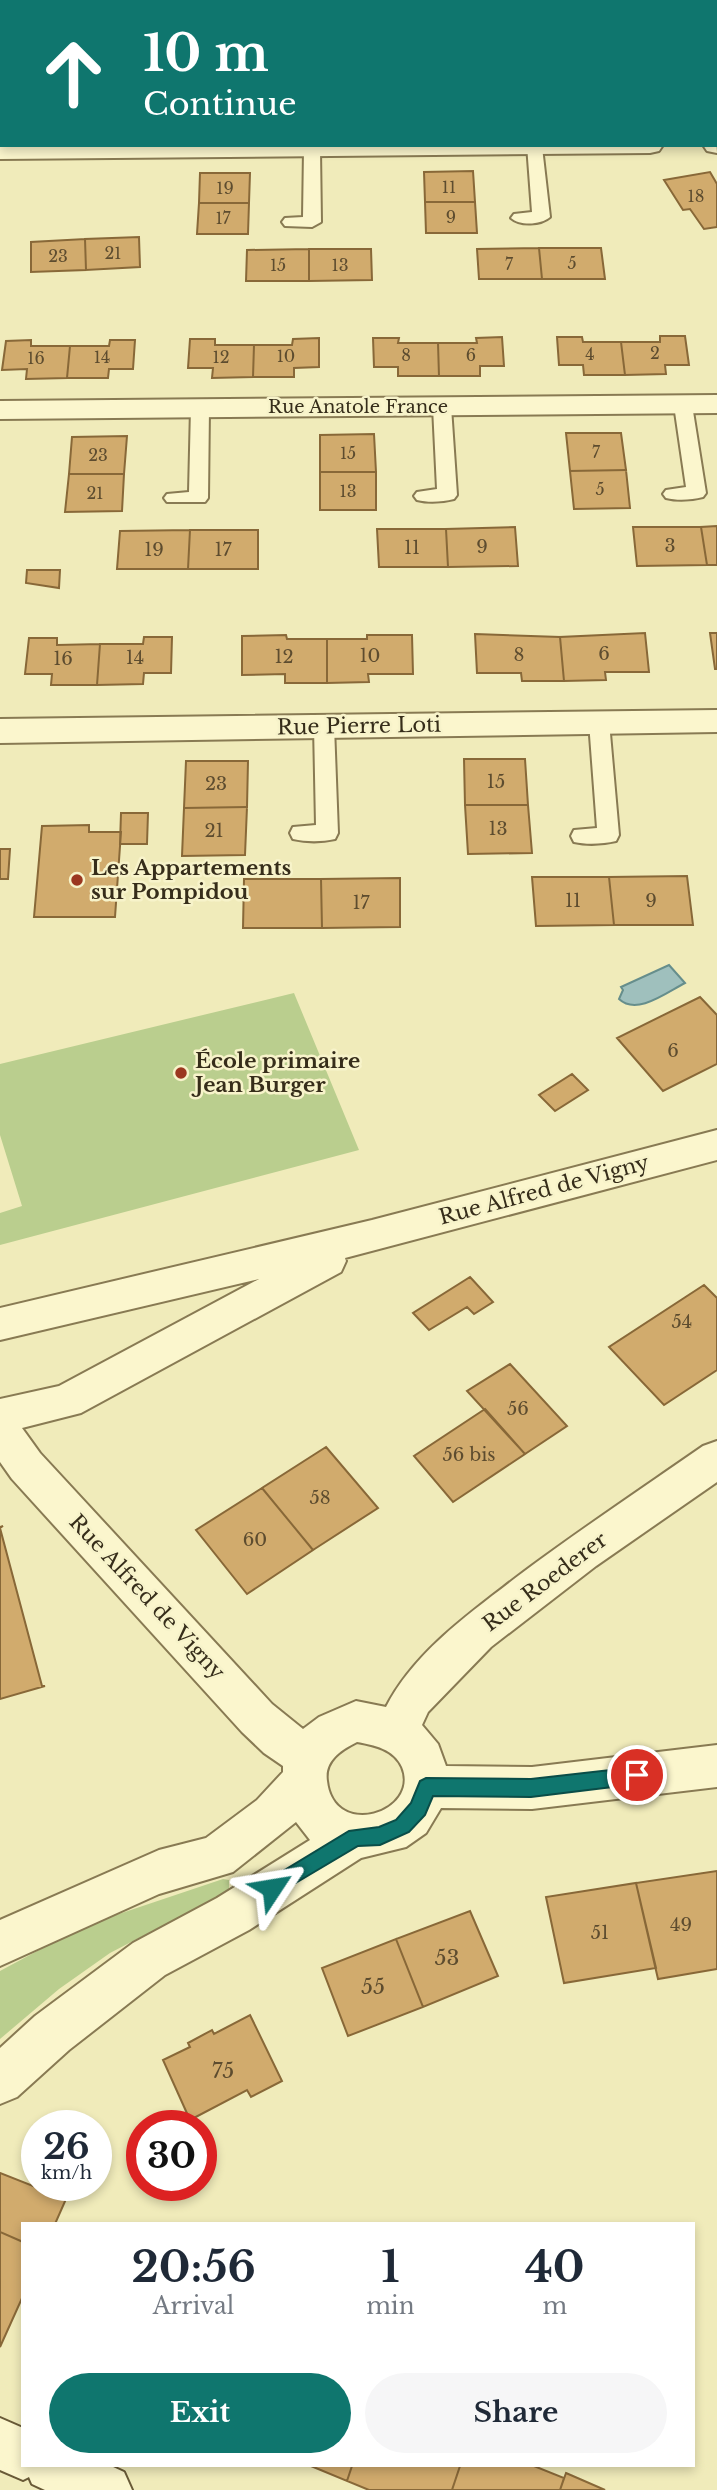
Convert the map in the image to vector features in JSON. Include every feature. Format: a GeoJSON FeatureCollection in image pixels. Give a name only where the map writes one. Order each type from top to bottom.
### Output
{"type":"FeatureCollection","features":[{"type":"Feature","properties":{"kind":"street"},"geometry":{"type":"LineString","coordinates":[[0,152],[534,147]]}},
{"type":"Feature","properties":{"kind":"street","name":"Rue Anatole France"},"geometry":{"type":"LineString","coordinates":[[0,410],[717,404]]}},
{"type":"Feature","properties":{"kind":"street","name":"Rue Pierre Loti"},"geometry":{"type":"LineString","coordinates":[[0,731],[717,721]]}},
{"type":"Feature","properties":{"kind":"street","name":"Rue Alfred de Vigny"},"geometry":{"type":"LineString","coordinates":[[0,1324],[372,1237],[482,1205],[717,1145]]}},
{"type":"Feature","properties":{"kind":"street","name":"Rue Alfred de Vigny"},"geometry":{"type":"LineString","coordinates":[[0,1416],[67,1401],[372,1237]]}},
{"type":"Feature","properties":{"kind":"street","name":"Rue Alfred de Vigny"},"geometry":{"type":"LineString","coordinates":[[0,1424],[6,1438],[26,1465],[306,1769]]}},
{"type":"Feature","properties":{"kind":"street","name":"Rue Roederer"},"geometry":{"type":"LineString","coordinates":[[397,1729],[413,1698],[475,1633],[581,1552],[717,1459]]}},
{"type":"Feature","properties":{"kind":"street"},"geometry":{"type":"LineString","coordinates":[[0,1943],[159,1872],[217,1857],[273,1815],[306,1769],[319,1740],[346,1724],[356,1721],[377,1722],[397,1729],[414,1744],[425,1764],[426,1787],[419,1809],[402,1826],[380,1836],[355,1837],[336,1830],[319,1818],[308,1801],[306,1769]]}},
{"type":"Feature","properties":{"kind":"street"},"geometry":{"type":"LineString","coordinates":[[426,1787],[531,1788],[717,1766]]}},
{"type":"Feature","properties":{"kind":"street"},"geometry":{"type":"LineString","coordinates":[[0,2080],[52,2033],[149,1959],[233,1914],[355,1837]]}},
{"type":"Feature","properties":{"kind":"street"},"geometry":{"type":"LineString","coordinates":[[0,2444],[21,2453]]}},
{"type":"Feature","properties":{"kind":"street"},"geometry":{"type":"LineString","coordinates":[[52,2467],[106,2490]]}},
{"type":"Feature","properties":{"kind":"lane"},"geometry":{"type":"LineString","coordinates":[[520,218],[541,217],[534,147]]}},
{"type":"Feature","properties":{"kind":"lane"},"geometry":{"type":"LineString","coordinates":[[291,222],[312,222],[312,150]]}},
{"type":"Feature","properties":{"kind":"lane"},"geometry":{"type":"LineString","coordinates":[[673,494],[696,494],[683,405]]}},
{"type":"Feature","properties":{"kind":"lane"},"geometry":{"type":"LineString","coordinates":[[424,496],[447,495],[442,407]]}},
{"type":"Feature","properties":{"kind":"lane"},"geometry":{"type":"LineString","coordinates":[[174,498],[198,498],[200,408]]}},
{"type":"Feature","properties":{"kind":"lane"},"geometry":{"type":"LineString","coordinates":[[582,836],[608,835],[599,722]]}},
{"type":"Feature","properties":{"kind":"lane"},"geometry":{"type":"LineString","coordinates":[[301,833],[327,833],[324,726]]}},
{"type":"Feature","properties":{"kind":"green space"},"geometry":{"type":"Polygon","coordinates":[[[294,993],[359,1150],[0,1245],[0,1213],[22,1206],[0,1135],[0,1064],[294,993]]]}},
{"type":"Feature","properties":{"kind":"green space"},"geometry":{"type":"Polygon","coordinates":[[[223,1879],[229,1880],[229,1891],[110,1953],[59,1989],[0,2039],[0,1971],[107,1918],[223,1879]]]}},
{"type":"Feature","properties":{"kind":"water"},"geometry":{"type":"Polygon","coordinates":[[[669,965],[685,983],[643,1004],[626,1004],[619,999],[623,990],[621,987],[669,965]]]}},
{"type":"Feature","properties":{"kind":"building"},"geometry":{"type":"Polygon","coordinates":[[[473,171],[475,202],[425,202],[424,172],[473,171]]]}},
{"type":"Feature","properties":{"kind":"building"},"geometry":{"type":"Polygon","coordinates":[[[710,172],[717,184],[717,227],[704,229],[690,209],[683,210],[664,180],[710,172]]]}},
{"type":"Feature","properties":{"kind":"building"},"geometry":{"type":"Polygon","coordinates":[[[200,173],[250,173],[249,203],[199,203],[200,173]]]}},
{"type":"Feature","properties":{"kind":"building"},"geometry":{"type":"Polygon","coordinates":[[[425,202],[475,202],[477,233],[426,233],[425,202]]]}},
{"type":"Feature","properties":{"kind":"building"},"geometry":{"type":"Polygon","coordinates":[[[199,203],[249,203],[248,234],[197,234],[199,203]]]}},
{"type":"Feature","properties":{"kind":"building"},"geometry":{"type":"Polygon","coordinates":[[[139,237],[140,267],[86,270],[85,239],[139,237]]]}},
{"type":"Feature","properties":{"kind":"building"},"geometry":{"type":"Polygon","coordinates":[[[85,239],[86,270],[31,272],[31,242],[85,239]]]}},
{"type":"Feature","properties":{"kind":"building"},"geometry":{"type":"Polygon","coordinates":[[[539,248],[601,248],[605,279],[542,279],[539,248]]]}},
{"type":"Feature","properties":{"kind":"building"},"geometry":{"type":"Polygon","coordinates":[[[539,248],[542,279],[479,279],[477,249],[539,248]]]}},
{"type":"Feature","properties":{"kind":"building"},"geometry":{"type":"Polygon","coordinates":[[[309,249],[371,249],[372,280],[309,281],[309,249]]]}},
{"type":"Feature","properties":{"kind":"building"},"geometry":{"type":"Polygon","coordinates":[[[309,249],[309,281],[246,281],[247,250],[309,249]]]}},
{"type":"Feature","properties":{"kind":"building"},"geometry":{"type":"Polygon","coordinates":[[[660,336],[685,336],[689,365],[665,365],[666,374],[625,375],[621,342],[660,342],[660,336]]]}},
{"type":"Feature","properties":{"kind":"building"},"geometry":{"type":"Polygon","coordinates":[[[502,337],[504,366],[480,366],[480,376],[439,376],[438,343],[477,343],[476,338],[502,337]]]}},
{"type":"Feature","properties":{"kind":"building"},"geometry":{"type":"Polygon","coordinates":[[[557,337],[582,337],[583,342],[621,342],[625,375],[584,375],[583,365],[559,365],[557,337]]]}},
{"type":"Feature","properties":{"kind":"building"},"geometry":{"type":"Polygon","coordinates":[[[319,338],[319,367],[294,368],[294,377],[253,377],[254,345],[292,345],[293,339],[319,338]]]}},
{"type":"Feature","properties":{"kind":"building"},"geometry":{"type":"Polygon","coordinates":[[[373,338],[399,338],[398,343],[438,343],[439,376],[398,376],[398,367],[374,367],[373,338]]]}},
{"type":"Feature","properties":{"kind":"building"},"geometry":{"type":"Polygon","coordinates":[[[190,339],[215,339],[215,345],[254,345],[253,377],[212,378],[213,368],[188,368],[190,339]]]}},
{"type":"Feature","properties":{"kind":"building"},"geometry":{"type":"Polygon","coordinates":[[[31,340],[31,346],[70,346],[67,378],[26,379],[27,369],[2,370],[6,341],[31,340]]]}},
{"type":"Feature","properties":{"kind":"building"},"geometry":{"type":"Polygon","coordinates":[[[110,340],[135,340],[133,369],[109,369],[108,378],[67,378],[70,346],[109,346],[110,340]]]}},
{"type":"Feature","properties":{"kind":"building"},"geometry":{"type":"Polygon","coordinates":[[[566,433],[621,433],[626,470],[570,471],[566,433]]]}},
{"type":"Feature","properties":{"kind":"building"},"geometry":{"type":"Polygon","coordinates":[[[374,434],[376,472],[320,472],[320,435],[374,434]]]}},
{"type":"Feature","properties":{"kind":"building"},"geometry":{"type":"Polygon","coordinates":[[[127,436],[124,474],[69,474],[72,437],[127,436]]]}},
{"type":"Feature","properties":{"kind":"building"},"geometry":{"type":"Polygon","coordinates":[[[626,470],[630,508],[574,509],[570,471],[626,470]]]}},
{"type":"Feature","properties":{"kind":"building"},"geometry":{"type":"Polygon","coordinates":[[[320,472],[376,472],[376,510],[320,510],[320,472]]]}},
{"type":"Feature","properties":{"kind":"building"},"geometry":{"type":"Polygon","coordinates":[[[69,474],[124,474],[122,511],[65,512],[69,474]]]}},
{"type":"Feature","properties":{"kind":"building"},"geometry":{"type":"Polygon","coordinates":[[[717,526],[717,565],[707,565],[701,527],[717,526]]]}},
{"type":"Feature","properties":{"kind":"building"},"geometry":{"type":"Polygon","coordinates":[[[515,527],[518,566],[448,567],[446,529],[515,527]]]}},
{"type":"Feature","properties":{"kind":"building"},"geometry":{"type":"Polygon","coordinates":[[[633,527],[701,527],[707,565],[637,566],[633,527]]]}},
{"type":"Feature","properties":{"kind":"building"},"geometry":{"type":"Polygon","coordinates":[[[377,529],[446,529],[448,567],[379,567],[377,529]]]}},
{"type":"Feature","properties":{"kind":"building"},"geometry":{"type":"Polygon","coordinates":[[[190,530],[188,569],[117,569],[120,531],[190,530]]]}},
{"type":"Feature","properties":{"kind":"building"},"geometry":{"type":"Polygon","coordinates":[[[190,530],[258,530],[258,569],[188,569],[190,530]]]}},
{"type":"Feature","properties":{"kind":"building"},"geometry":{"type":"Polygon","coordinates":[[[27,570],[60,570],[59,588],[26,583],[27,570]]]}},
{"type":"Feature","properties":{"kind":"building"},"geometry":{"type":"Polygon","coordinates":[[[645,633],[649,672],[605,672],[606,680],[564,681],[560,637],[645,633]]]}},
{"type":"Feature","properties":{"kind":"building"},"geometry":{"type":"Polygon","coordinates":[[[710,633],[717,633],[717,669],[715,669],[710,633]]]}},
{"type":"Feature","properties":{"kind":"building"},"geometry":{"type":"Polygon","coordinates":[[[475,634],[560,637],[564,681],[522,681],[521,673],[477,673],[475,634]]]}},
{"type":"Feature","properties":{"kind":"building"},"geometry":{"type":"Polygon","coordinates":[[[286,635],[287,639],[327,639],[327,683],[285,683],[285,674],[242,675],[242,636],[286,635]]]}},
{"type":"Feature","properties":{"kind":"building"},"geometry":{"type":"Polygon","coordinates":[[[367,635],[412,635],[413,674],[368,674],[369,682],[327,683],[327,639],[367,639],[367,635]]]}},
{"type":"Feature","properties":{"kind":"building"},"geometry":{"type":"Polygon","coordinates":[[[144,637],[172,637],[171,673],[144,673],[143,684],[97,685],[100,644],[143,644],[144,637]]]}},
{"type":"Feature","properties":{"kind":"building"},"geometry":{"type":"Polygon","coordinates":[[[29,638],[57,638],[57,645],[100,644],[97,685],[51,685],[52,674],[25,674],[29,638]]]}},
{"type":"Feature","properties":{"kind":"building"},"geometry":{"type":"Polygon","coordinates":[[[464,759],[525,759],[528,805],[465,805],[464,759]]]}},
{"type":"Feature","properties":{"kind":"building"},"geometry":{"type":"Polygon","coordinates":[[[186,761],[248,761],[247,807],[184,808],[186,761]]]}},
{"type":"Feature","properties":{"kind":"building"},"geometry":{"type":"Polygon","coordinates":[[[465,805],[528,805],[532,853],[468,854],[465,805]]]}},
{"type":"Feature","properties":{"kind":"building"},"geometry":{"type":"Polygon","coordinates":[[[247,807],[245,855],[182,856],[184,808],[247,807]]]}},
{"type":"Feature","properties":{"kind":"building"},"geometry":{"type":"Polygon","coordinates":[[[121,813],[148,813],[147,844],[120,844],[121,813]]]}},
{"type":"Feature","properties":{"kind":"building","name":"Les Appartements sur Pompidou"},"geometry":{"type":"Polygon","coordinates":[[[89,825],[89,832],[121,832],[115,917],[34,917],[42,826],[89,825]]]}},
{"type":"Feature","properties":{"kind":"building"},"geometry":{"type":"Polygon","coordinates":[[[0,849],[10,849],[8,879],[0,879],[0,849]]]}},
{"type":"Feature","properties":{"kind":"building"},"geometry":{"type":"Polygon","coordinates":[[[687,876],[693,925],[614,925],[609,877],[687,876]]]}},
{"type":"Feature","properties":{"kind":"building"},"geometry":{"type":"Polygon","coordinates":[[[532,877],[609,877],[614,925],[536,926],[532,877]]]}},
{"type":"Feature","properties":{"kind":"building"},"geometry":{"type":"Polygon","coordinates":[[[400,878],[400,927],[322,928],[321,879],[400,878]]]}},
{"type":"Feature","properties":{"kind":"building"},"geometry":{"type":"Polygon","coordinates":[[[244,879],[321,879],[322,928],[243,928],[244,879]]]}},
{"type":"Feature","properties":{"kind":"building"},"geometry":{"type":"Polygon","coordinates":[[[700,997],[717,1015],[717,1064],[663,1091],[617,1038],[700,997]]]}},
{"type":"Feature","properties":{"kind":"building"},"geometry":{"type":"Polygon","coordinates":[[[572,1074],[588,1090],[555,1111],[539,1095],[572,1074]]]}},
{"type":"Feature","properties":{"kind":"building"},"geometry":{"type":"Polygon","coordinates":[[[470,1277],[493,1302],[474,1314],[467,1307],[429,1330],[413,1313],[470,1277]]]}},
{"type":"Feature","properties":{"kind":"building"},"geometry":{"type":"Polygon","coordinates":[[[704,1285],[717,1298],[717,1370],[664,1405],[609,1347],[704,1285]]]}},
{"type":"Feature","properties":{"kind":"building"},"geometry":{"type":"Polygon","coordinates":[[[510,1364],[567,1426],[525,1454],[467,1391],[510,1364]]]}},
{"type":"Feature","properties":{"kind":"building"},"geometry":{"type":"Polygon","coordinates":[[[485,1409],[525,1454],[453,1502],[414,1456],[485,1409]]]}},
{"type":"Feature","properties":{"kind":"building"},"geometry":{"type":"Polygon","coordinates":[[[326,1447],[378,1508],[313,1550],[262,1488],[326,1447]]]}},
{"type":"Feature","properties":{"kind":"building"},"geometry":{"type":"Polygon","coordinates":[[[262,1488],[313,1550],[247,1594],[196,1530],[262,1488]]]}},
{"type":"Feature","properties":{"kind":"building"},"geometry":{"type":"Polygon","coordinates":[[[0,1528],[42,1686],[45,1686],[0,1699],[0,1528]]]}},
{"type":"Feature","properties":{"kind":"building"},"geometry":{"type":"Polygon","coordinates":[[[717,1871],[717,1969],[658,1979],[636,1883],[717,1871]]]}},
{"type":"Feature","properties":{"kind":"building"},"geometry":{"type":"Polygon","coordinates":[[[636,1883],[656,1968],[564,1983],[546,1897],[636,1883]]]}},
{"type":"Feature","properties":{"kind":"building"},"geometry":{"type":"Polygon","coordinates":[[[470,1911],[498,1976],[423,2007],[396,1939],[470,1911]]]}},
{"type":"Feature","properties":{"kind":"building"},"geometry":{"type":"Polygon","coordinates":[[[396,1939],[423,2007],[348,2036],[322,1968],[396,1939]]]}},
{"type":"Feature","properties":{"kind":"building"},"geometry":{"type":"Polygon","coordinates":[[[250,2015],[282,2081],[251,2097],[247,2090],[209,2110],[186,2110],[163,2060],[190,2047],[188,2043],[212,2030],[214,2034],[250,2015]]]}},
{"type":"Feature","properties":{"kind":"building"},"geometry":{"type":"Polygon","coordinates":[[[0,2173],[21,2181],[21,2201],[65,2201],[56,2222],[21,2222],[21,2241],[0,2232],[0,2173]]]}},
{"type":"Feature","properties":{"kind":"building"},"geometry":{"type":"Polygon","coordinates":[[[0,2232],[21,2241],[21,2300],[0,2347],[0,2232]]]}},
{"type":"Feature","properties":{"kind":"building"},"geometry":{"type":"Polygon","coordinates":[[[313,2467],[352,2467],[347,2481],[313,2467]]]}},
{"type":"Feature","properties":{"kind":"building"},"geometry":{"type":"Polygon","coordinates":[[[352,2467],[460,2467],[452,2490],[369,2490],[347,2481],[352,2467]]]}},
{"type":"Feature","properties":{"kind":"building"},"geometry":{"type":"Polygon","coordinates":[[[460,2467],[536,2467],[564,2478],[560,2490],[452,2490],[460,2467]]]}},
{"type":"Feature","properties":{"kind":"building"},"geometry":{"type":"Polygon","coordinates":[[[566,2473],[605,2490],[560,2490],[566,2473]]]}},
{"type":"Feature","properties":{"kind":"place","name":"Les Appartements sur Pompidou"},"geometry":{"type":"Point","coordinates":[77,880]}},
{"type":"Feature","properties":{"kind":"place","name":"École primaire Jean Burger"},"geometry":{"type":"Point","coordinates":[181,1073]}},
{"type":"Feature","properties":{"kind":"route"},"geometry":{"type":"LineString","coordinates":[[272,1888],[355,1837],[380,1836],[402,1826],[419,1809],[426,1787],[531,1788],[637,1775]]}}]}
